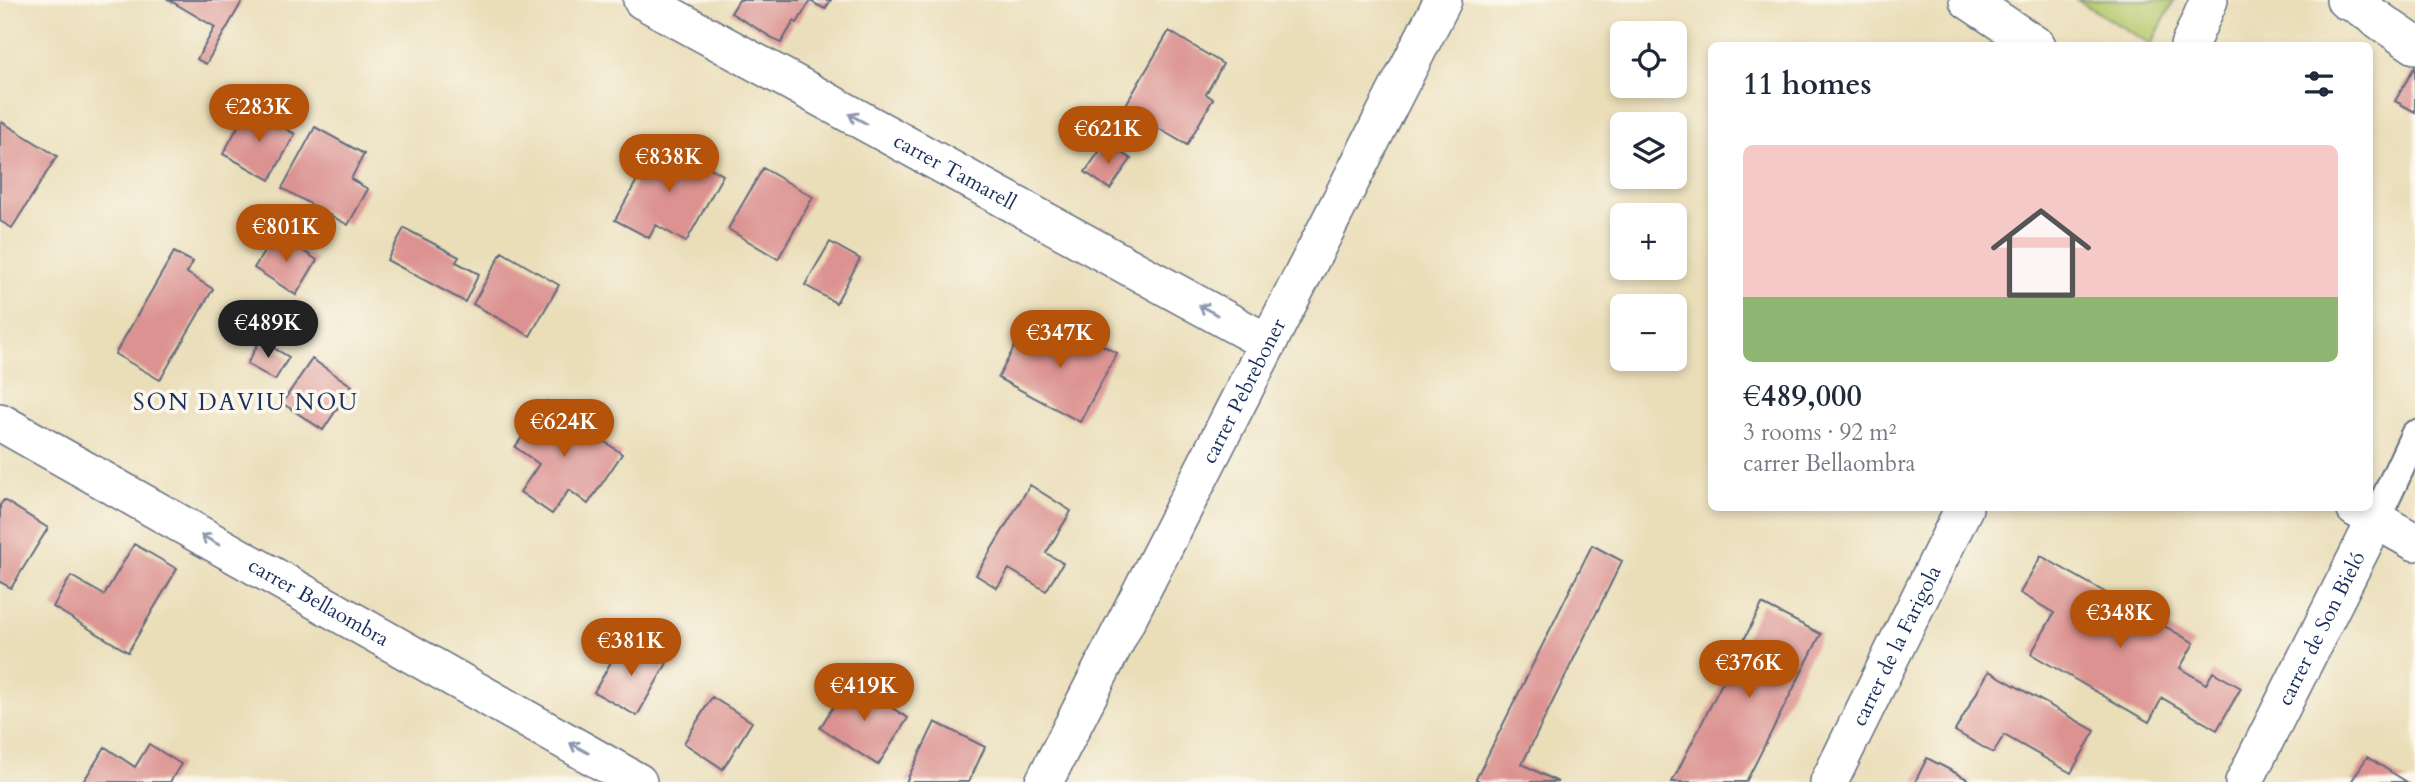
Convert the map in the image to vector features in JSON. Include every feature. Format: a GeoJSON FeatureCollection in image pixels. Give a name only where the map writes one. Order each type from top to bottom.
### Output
{"type":"FeatureCollection","features":[{"type":"Feature","properties":{"kind":"street","name":"carrer Tamarell"},"geometry":{"type":"LineString","coordinates":[[642,0],[1268,343]]}},
{"type":"Feature","properties":{"kind":"street","name":"carrer Pebreboner"},"geometry":{"type":"LineString","coordinates":[[1044,782],[1443,0]]}},
{"type":"Feature","properties":{"kind":"street"},"geometry":{"type":"LineString","coordinates":[[1968,0],[2031,42]]}},
{"type":"Feature","properties":{"kind":"street"},"geometry":{"type":"LineString","coordinates":[[2191,42],[2209,0]]}},
{"type":"Feature","properties":{"kind":"street"},"geometry":{"type":"LineString","coordinates":[[2345,0],[2357,5],[2415,45]]}},
{"type":"Feature","properties":{"kind":"street","name":"carrer Bellaombra"},"geometry":{"type":"LineString","coordinates":[[0,422],[638,782]]}},
{"type":"Feature","properties":{"kind":"street","name":"carrer de Son Bieló"},"geometry":{"type":"LineString","coordinates":[[2373,501],[2415,435]]}},
{"type":"Feature","properties":{"kind":"street","name":"carrer de la Farigola"},"geometry":{"type":"LineString","coordinates":[[1829,782],[1963,511]]}},
{"type":"Feature","properties":{"kind":"street"},"geometry":{"type":"LineString","coordinates":[[2365,514],[2415,542]]}},
{"type":"Feature","properties":{"kind":"street","name":"carrer de Son Bieló"},"geometry":{"type":"LineString","coordinates":[[2244,782],[2365,514]]}},
{"type":"Feature","properties":{"kind":"green space"},"geometry":{"type":"Polygon","coordinates":[[[2077,0],[2173,0],[2152,42],[2148,42],[2077,0]]]}},
{"type":"Feature","properties":{"kind":"building"},"geometry":{"type":"Polygon","coordinates":[[[169,0],[243,0],[206,64],[197,59],[215,27],[169,0]]]}},
{"type":"Feature","properties":{"kind":"building"},"geometry":{"type":"Polygon","coordinates":[[[739,0],[831,0],[825,9],[810,1],[781,43],[731,13],[739,0]]]}},
{"type":"Feature","properties":{"kind":"building"},"geometry":{"type":"Polygon","coordinates":[[[1169,31],[1223,64],[1206,94],[1213,99],[1187,145],[1124,108],[1169,31]]]}},
{"type":"Feature","properties":{"kind":"building"},"geometry":{"type":"Polygon","coordinates":[[[2415,66],[2415,112],[2395,101],[2415,66]]]}},
{"type":"Feature","properties":{"kind":"building"},"geometry":{"type":"Polygon","coordinates":[[[248,108],[295,134],[270,180],[223,154],[248,108]]]}},
{"type":"Feature","properties":{"kind":"building"},"geometry":{"type":"Polygon","coordinates":[[[2,122],[57,156],[12,228],[0,221],[2,122]]]}},
{"type":"Feature","properties":{"kind":"building"},"geometry":{"type":"Polygon","coordinates":[[[315,127],[364,154],[351,179],[368,189],[348,225],[282,188],[315,127]]]}},
{"type":"Feature","properties":{"kind":"building"},"geometry":{"type":"Polygon","coordinates":[[[659,140],[723,175],[686,242],[656,225],[649,238],[615,220],[659,140]]]}},
{"type":"Feature","properties":{"kind":"building"},"geometry":{"type":"Polygon","coordinates":[[[1106,142],[1131,159],[1110,189],[1085,172],[1106,142]]]}},
{"type":"Feature","properties":{"kind":"building"},"geometry":{"type":"Polygon","coordinates":[[[763,168],[813,197],[778,259],[728,229],[763,168]]]}},
{"type":"Feature","properties":{"kind":"building"},"geometry":{"type":"Polygon","coordinates":[[[404,228],[459,257],[456,262],[479,274],[465,302],[387,260],[404,228]]]}},
{"type":"Feature","properties":{"kind":"building"},"geometry":{"type":"Polygon","coordinates":[[[276,233],[317,260],[296,295],[254,268],[276,233]]]}},
{"type":"Feature","properties":{"kind":"building"},"geometry":{"type":"Polygon","coordinates":[[[830,242],[860,259],[836,303],[805,285],[830,242]]]}},
{"type":"Feature","properties":{"kind":"building"},"geometry":{"type":"Polygon","coordinates":[[[174,252],[193,262],[187,273],[213,289],[160,380],[115,354],[174,252]]]}},
{"type":"Feature","properties":{"kind":"building"},"geometry":{"type":"Polygon","coordinates":[[[502,252],[559,285],[530,336],[473,304],[502,252]]]}},
{"type":"Feature","properties":{"kind":"building"},"geometry":{"type":"Polygon","coordinates":[[[1058,322],[1117,353],[1080,422],[998,378],[1020,336],[1043,349],[1058,322]]]}},
{"type":"Feature","properties":{"kind":"building"},"geometry":{"type":"Polygon","coordinates":[[[260,340],[289,357],[275,380],[247,364],[260,340]]]}},
{"type":"Feature","properties":{"kind":"building"},"geometry":{"type":"Polygon","coordinates":[[[312,359],[352,386],[323,430],[282,403],[312,359]]]}},
{"type":"Feature","properties":{"kind":"building"},"geometry":{"type":"Polygon","coordinates":[[[548,401],[622,454],[588,504],[569,490],[552,514],[520,492],[539,464],[515,447],[548,401]]]}},
{"type":"Feature","properties":{"kind":"building"},"geometry":{"type":"Polygon","coordinates":[[[1030,485],[1071,511],[1046,553],[1063,563],[1046,591],[1009,569],[997,588],[976,575],[1030,485]]]}},
{"type":"Feature","properties":{"kind":"building"},"geometry":{"type":"Polygon","coordinates":[[[4,500],[48,528],[11,588],[0,582],[0,505],[4,500]]]}},
{"type":"Feature","properties":{"kind":"building"},"geometry":{"type":"Polygon","coordinates":[[[134,544],[177,569],[128,652],[53,607],[71,576],[104,595],[134,544]]]}},
{"type":"Feature","properties":{"kind":"building"},"geometry":{"type":"Polygon","coordinates":[[[1592,545],[1622,561],[1522,764],[1558,782],[1481,782],[1476,779],[1592,545]]]}},
{"type":"Feature","properties":{"kind":"building"},"geometry":{"type":"Polygon","coordinates":[[[2041,556],[2194,643],[2180,668],[2206,684],[2213,672],[2241,688],[2217,730],[2162,698],[2149,722],[2031,654],[2054,613],[2020,593],[2041,556]]]}},
{"type":"Feature","properties":{"kind":"building"},"geometry":{"type":"Polygon","coordinates":[[[1762,604],[1821,634],[1746,782],[1672,782],[1762,604]]]}},
{"type":"Feature","properties":{"kind":"building"},"geometry":{"type":"Polygon","coordinates":[[[624,639],[667,663],[637,716],[594,692],[624,639]]]}},
{"type":"Feature","properties":{"kind":"building"},"geometry":{"type":"Polygon","coordinates":[[[1989,671],[2095,731],[2071,773],[2004,735],[1993,753],[1955,731],[1989,671]]]}},
{"type":"Feature","properties":{"kind":"building"},"geometry":{"type":"Polygon","coordinates":[[[849,681],[908,718],[878,765],[820,728],[849,681]]]}},
{"type":"Feature","properties":{"kind":"building"},"geometry":{"type":"Polygon","coordinates":[[[712,697],[752,722],[723,769],[684,743],[712,697]]]}},
{"type":"Feature","properties":{"kind":"building"},"geometry":{"type":"Polygon","coordinates":[[[935,722],[985,747],[969,782],[906,782],[935,722]]]}},
{"type":"Feature","properties":{"kind":"building"},"geometry":{"type":"Polygon","coordinates":[[[149,744],[181,764],[170,782],[83,782],[105,747],[135,767],[149,744]]]}},
{"type":"Feature","properties":{"kind":"building"},"geometry":{"type":"Polygon","coordinates":[[[2367,757],[2407,782],[2351,782],[2367,757]]]}},
{"type":"Feature","properties":{"kind":"building"},"geometry":{"type":"Polygon","coordinates":[[[1927,758],[1973,782],[1915,782],[1927,758]]]}},
{"type":"Feature","properties":{"kind":"district","name":"SON DAVIU NOU"},"geometry":{"type":"Point","coordinates":[246,402]}}]}
